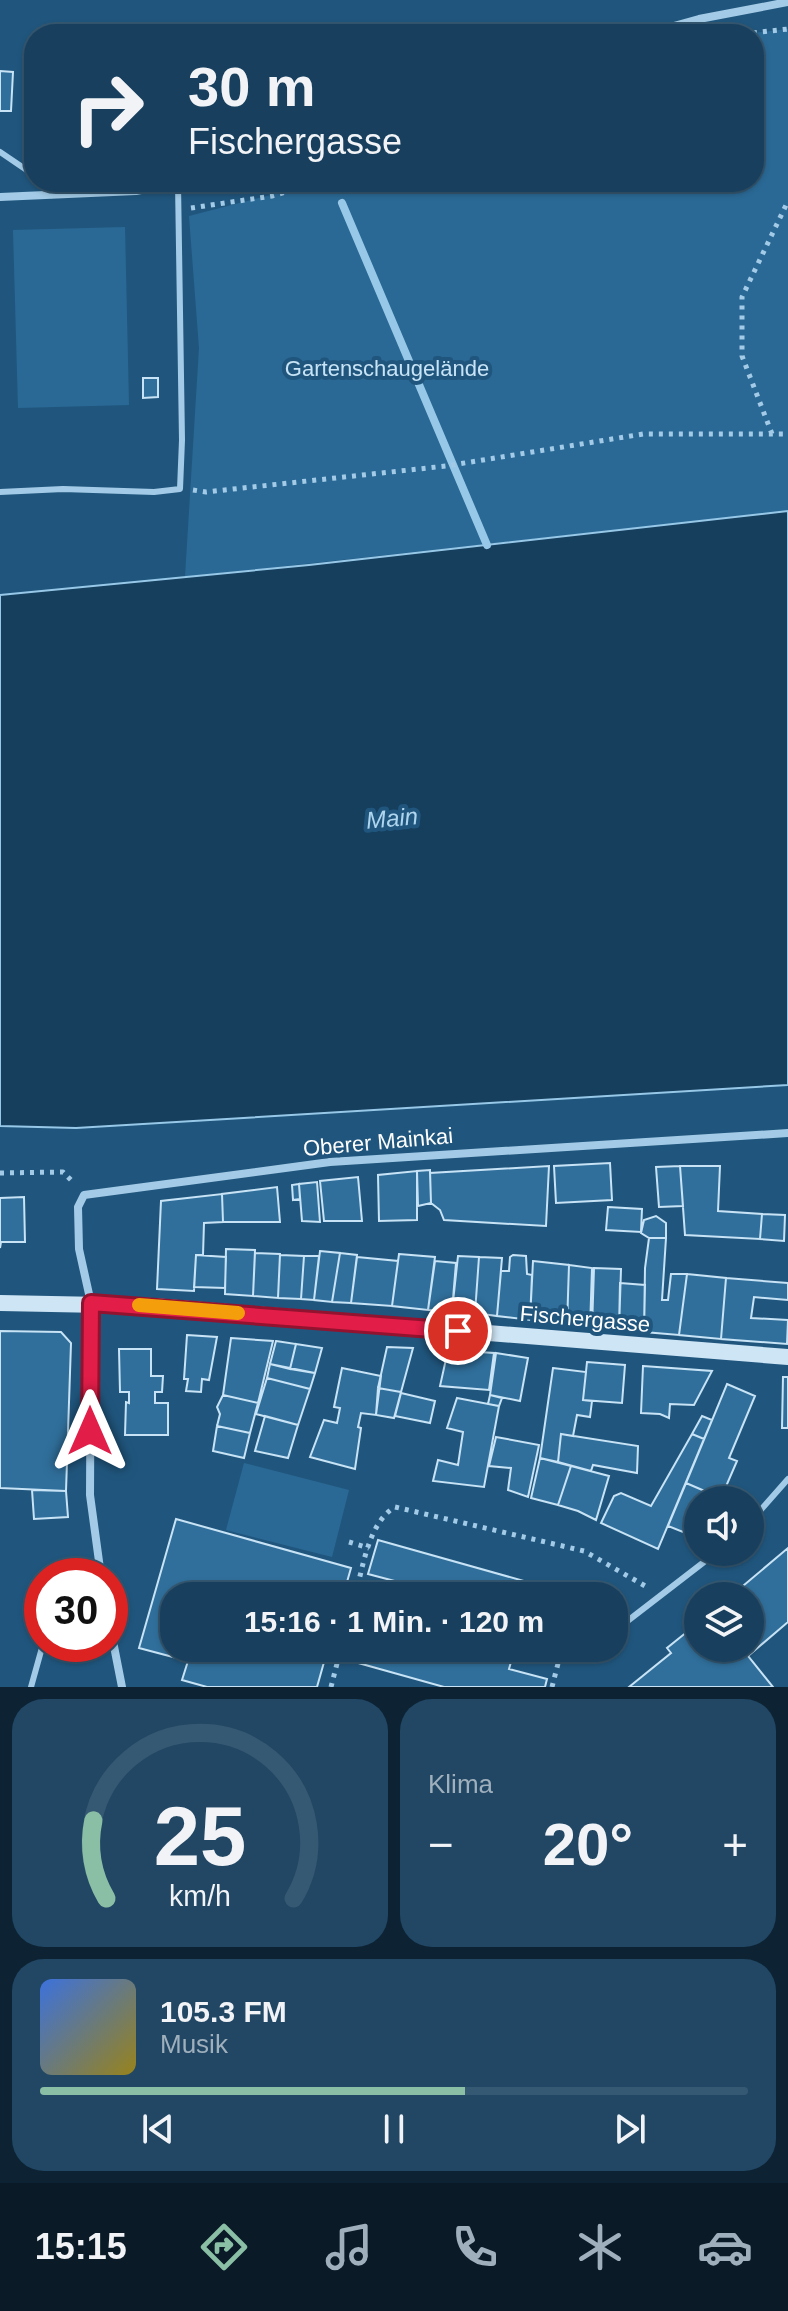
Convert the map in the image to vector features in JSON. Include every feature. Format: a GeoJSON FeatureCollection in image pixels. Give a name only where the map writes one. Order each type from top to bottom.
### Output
{"type":"FeatureCollection","features":[{"type":"Feature","properties":{"kind":"street"},"geometry":{"type":"LineString","coordinates":[[681,24],[788,2]]}},
{"type":"Feature","properties":{"kind":"street"},"geometry":{"type":"LineString","coordinates":[[0,197],[115,192]]}},
{"type":"Feature","properties":{"kind":"street","name":"Oberer Mainkai"},"geometry":{"type":"LineString","coordinates":[[84,1195],[330,1162],[788,1133]]}},
{"type":"Feature","properties":{"kind":"street"},"geometry":{"type":"LineString","coordinates":[[84,1195],[78,1207],[79,1249],[91,1303],[90,1495],[98,1558]]}},
{"type":"Feature","properties":{"kind":"street","name":"Fischergasse"},"geometry":{"type":"LineString","coordinates":[[0,1303],[91,1303],[788,1357]]}},
{"type":"Feature","properties":{"kind":"street"},"geometry":{"type":"LineString","coordinates":[[117,1662],[122,1687]]}},
{"type":"Feature","properties":{"kind":"lane"},"geometry":{"type":"LineString","coordinates":[[0,152],[24,168]]}},
{"type":"Feature","properties":{"kind":"lane"},"geometry":{"type":"LineString","coordinates":[[0,492],[63,489],[154,492],[180,489],[180,192]]}},
{"type":"Feature","properties":{"kind":"lane"},"geometry":{"type":"LineString","coordinates":[[764,1506],[788,1479]]}},
{"type":"Feature","properties":{"kind":"lane"},"geometry":{"type":"LineString","coordinates":[[628,1621],[699,1566]]}},
{"type":"Feature","properties":{"kind":"lane"},"geometry":{"type":"LineString","coordinates":[[31,1687],[38,1662]]}},
{"type":"Feature","properties":{"kind":"path"},"geometry":{"type":"LineString","coordinates":[[764,32],[788,29]]}},
{"type":"Feature","properties":{"kind":"path"},"geometry":{"type":"LineString","coordinates":[[179,209],[286,192]]}},
{"type":"Feature","properties":{"kind":"path"},"geometry":{"type":"LineString","coordinates":[[772,434],[742,356],[742,297],[788,201]]}},
{"type":"Feature","properties":{"kind":"path"},"geometry":{"type":"LineString","coordinates":[[180,489],[206,492],[446,466],[643,434],[788,434]]}},
{"type":"Feature","properties":{"kind":"path"},"geometry":{"type":"LineString","coordinates":[[0,1173],[63,1172],[84,1195]]}},
{"type":"Feature","properties":{"kind":"path"},"geometry":{"type":"LineString","coordinates":[[359,1582],[369,1548],[385,1513],[395,1507],[584,1551],[661,1596]]}},
{"type":"Feature","properties":{"kind":"path"},"geometry":{"type":"LineString","coordinates":[[349,1542],[369,1548]]}},
{"type":"Feature","properties":{"kind":"path"},"geometry":{"type":"LineString","coordinates":[[331,1687],[337,1662]]}},
{"type":"Feature","properties":{"kind":"path"},"geometry":{"type":"LineString","coordinates":[[552,1687],[560,1662]]}},
{"type":"Feature","properties":{"kind":"green space","name":"Gartenschaugelände"},"geometry":{"type":"Polygon","coordinates":[[[788,29],[788,511],[185,577],[199,348],[189,216],[282,192],[764,192],[764,32],[788,29]]]}},
{"type":"Feature","properties":{"kind":"green space"},"geometry":{"type":"Polygon","coordinates":[[[125,227],[129,405],[18,408],[13,230],[125,227]]]}},
{"type":"Feature","properties":{"kind":"green space"},"geometry":{"type":"Polygon","coordinates":[[[244,1463],[349,1490],[332,1557],[226,1530],[244,1463]]]}},
{"type":"Feature","properties":{"kind":"water","name":"Main"},"geometry":{"type":"Polygon","coordinates":[[[788,511],[788,1085],[76,1128],[0,1126],[0,595],[309,565],[788,511]]]}},
{"type":"Feature","properties":{"kind":"building"},"geometry":{"type":"Polygon","coordinates":[[[0,71],[13,72],[11,111],[0,111],[0,71]]]}},
{"type":"Feature","properties":{"kind":"building"},"geometry":{"type":"Polygon","coordinates":[[[143,378],[158,378],[158,397],[143,398],[143,378]]]}},
{"type":"Feature","properties":{"kind":"building"},"geometry":{"type":"Polygon","coordinates":[[[610,1163],[612,1200],[556,1203],[554,1166],[610,1163]]]}},
{"type":"Feature","properties":{"kind":"building"},"geometry":{"type":"Polygon","coordinates":[[[549,1166],[546,1226],[444,1220],[440,1210],[431,1203],[430,1173],[549,1166]]]}},
{"type":"Feature","properties":{"kind":"building"},"geometry":{"type":"Polygon","coordinates":[[[680,1166],[683,1206],[659,1207],[656,1167],[680,1166]]]}},
{"type":"Feature","properties":{"kind":"building"},"geometry":{"type":"Polygon","coordinates":[[[680,1166],[720,1166],[718,1211],[762,1214],[760,1239],[685,1235],[680,1166]]]}},
{"type":"Feature","properties":{"kind":"building"},"geometry":{"type":"Polygon","coordinates":[[[430,1170],[431,1203],[418,1206],[417,1171],[430,1170]]]}},
{"type":"Feature","properties":{"kind":"building"},"geometry":{"type":"Polygon","coordinates":[[[417,1171],[417,1220],[379,1221],[378,1175],[417,1171]]]}},
{"type":"Feature","properties":{"kind":"building"},"geometry":{"type":"Polygon","coordinates":[[[358,1177],[362,1221],[324,1221],[320,1181],[358,1177]]]}},
{"type":"Feature","properties":{"kind":"building"},"geometry":{"type":"Polygon","coordinates":[[[317,1182],[320,1222],[302,1221],[299,1184],[317,1182]]]}},
{"type":"Feature","properties":{"kind":"building"},"geometry":{"type":"Polygon","coordinates":[[[299,1184],[300,1199],[293,1200],[292,1185],[299,1184]]]}},
{"type":"Feature","properties":{"kind":"building"},"geometry":{"type":"Polygon","coordinates":[[[277,1187],[280,1222],[223,1222],[222,1194],[277,1187]]]}},
{"type":"Feature","properties":{"kind":"building"},"geometry":{"type":"Polygon","coordinates":[[[222,1194],[223,1222],[204,1223],[203,1255],[196,1255],[194,1291],[157,1289],[161,1201],[222,1194]]]}},
{"type":"Feature","properties":{"kind":"building"},"geometry":{"type":"Polygon","coordinates":[[[24,1197],[25,1242],[1,1242],[0,1248],[0,1198],[24,1197]]]}},
{"type":"Feature","properties":{"kind":"building"},"geometry":{"type":"Polygon","coordinates":[[[608,1207],[642,1209],[641,1232],[606,1230],[608,1207]]]}},
{"type":"Feature","properties":{"kind":"building"},"geometry":{"type":"Polygon","coordinates":[[[762,1214],[785,1215],[784,1241],[760,1239],[762,1214]]]}},
{"type":"Feature","properties":{"kind":"building"},"geometry":{"type":"Polygon","coordinates":[[[656,1216],[666,1223],[666,1238],[649,1238],[641,1233],[644,1220],[656,1216]]]}},
{"type":"Feature","properties":{"kind":"building"},"geometry":{"type":"Polygon","coordinates":[[[649,1238],[666,1238],[662,1300],[668,1300],[671,1274],[687,1274],[679,1335],[644,1332],[645,1268],[649,1238]]]}},
{"type":"Feature","properties":{"kind":"building"},"geometry":{"type":"Polygon","coordinates":[[[226,1249],[255,1250],[253,1296],[225,1294],[226,1249]]]}},
{"type":"Feature","properties":{"kind":"building"},"geometry":{"type":"Polygon","coordinates":[[[320,1251],[340,1253],[332,1302],[314,1300],[320,1251]]]}},
{"type":"Feature","properties":{"kind":"building"},"geometry":{"type":"Polygon","coordinates":[[[255,1253],[280,1254],[278,1298],[253,1296],[255,1253]]]}},
{"type":"Feature","properties":{"kind":"building"},"geometry":{"type":"Polygon","coordinates":[[[340,1253],[357,1255],[351,1303],[332,1302],[340,1253]]]}},
{"type":"Feature","properties":{"kind":"building"},"geometry":{"type":"Polygon","coordinates":[[[399,1254],[435,1257],[428,1310],[392,1306],[399,1254]]]}},
{"type":"Feature","properties":{"kind":"building"},"geometry":{"type":"Polygon","coordinates":[[[196,1255],[226,1257],[225,1288],[194,1287],[196,1255]]]}},
{"type":"Feature","properties":{"kind":"building"},"geometry":{"type":"Polygon","coordinates":[[[280,1255],[304,1256],[301,1299],[278,1298],[280,1255]]]}},
{"type":"Feature","properties":{"kind":"building"},"geometry":{"type":"Polygon","coordinates":[[[304,1256],[319,1256],[314,1300],[301,1299],[304,1256]]]}},
{"type":"Feature","properties":{"kind":"building"},"geometry":{"type":"Polygon","coordinates":[[[458,1256],[479,1257],[475,1313],[452,1311],[458,1256]]]}},
{"type":"Feature","properties":{"kind":"building"},"geometry":{"type":"Polygon","coordinates":[[[526,1256],[527,1274],[532,1275],[530,1320],[497,1316],[501,1271],[509,1271],[510,1257],[526,1256]]]}},
{"type":"Feature","properties":{"kind":"building"},"geometry":{"type":"Polygon","coordinates":[[[357,1257],[398,1261],[392,1306],[351,1303],[357,1257]]]}},
{"type":"Feature","properties":{"kind":"building"},"geometry":{"type":"Polygon","coordinates":[[[479,1257],[502,1258],[497,1316],[475,1313],[479,1257]]]}},
{"type":"Feature","properties":{"kind":"building"},"geometry":{"type":"Polygon","coordinates":[[[435,1261],[456,1263],[452,1311],[428,1310],[435,1261]]]}},
{"type":"Feature","properties":{"kind":"building"},"geometry":{"type":"Polygon","coordinates":[[[533,1261],[569,1265],[567,1326],[530,1320],[533,1261]]]}},
{"type":"Feature","properties":{"kind":"building"},"geometry":{"type":"Polygon","coordinates":[[[569,1265],[592,1268],[590,1329],[567,1326],[569,1265]]]}},
{"type":"Feature","properties":{"kind":"building"},"geometry":{"type":"Polygon","coordinates":[[[594,1268],[621,1269],[619,1330],[592,1328],[594,1268]]]}},
{"type":"Feature","properties":{"kind":"building"},"geometry":{"type":"Polygon","coordinates":[[[687,1274],[726,1278],[721,1339],[679,1335],[687,1274]]]}},
{"type":"Feature","properties":{"kind":"building"},"geometry":{"type":"Polygon","coordinates":[[[726,1278],[788,1283],[788,1300],[754,1297],[751,1318],[788,1320],[787,1344],[721,1339],[726,1278]]]}},
{"type":"Feature","properties":{"kind":"building"},"geometry":{"type":"Polygon","coordinates":[[[620,1283],[645,1285],[644,1332],[619,1330],[620,1283]]]}},
{"type":"Feature","properties":{"kind":"building"},"geometry":{"type":"Polygon","coordinates":[[[0,1331],[61,1332],[71,1343],[66,1491],[0,1488],[0,1331]]]}},
{"type":"Feature","properties":{"kind":"building"},"geometry":{"type":"Polygon","coordinates":[[[187,1335],[217,1337],[209,1380],[202,1379],[201,1392],[186,1391],[187,1335]]]}},
{"type":"Feature","properties":{"kind":"building"},"geometry":{"type":"Polygon","coordinates":[[[231,1338],[273,1341],[258,1403],[223,1395],[231,1338]]]}},
{"type":"Feature","properties":{"kind":"building"},"geometry":{"type":"Polygon","coordinates":[[[276,1341],[296,1344],[290,1369],[270,1364],[276,1341]]]}},
{"type":"Feature","properties":{"kind":"building"},"geometry":{"type":"Polygon","coordinates":[[[296,1344],[322,1348],[315,1373],[290,1369],[296,1344]]]}},
{"type":"Feature","properties":{"kind":"building"},"geometry":{"type":"Polygon","coordinates":[[[387,1347],[413,1348],[401,1392],[378,1388],[387,1347]]]}},
{"type":"Feature","properties":{"kind":"building"},"geometry":{"type":"Polygon","coordinates":[[[119,1349],[151,1349],[151,1376],[163,1376],[162,1392],[155,1392],[155,1403],[168,1403],[168,1435],[125,1435],[129,1392],[120,1392],[119,1349]]]}},
{"type":"Feature","properties":{"kind":"building"},"geometry":{"type":"Polygon","coordinates":[[[448,1350],[494,1353],[489,1390],[440,1386],[448,1350]]]}},
{"type":"Feature","properties":{"kind":"building"},"geometry":{"type":"Polygon","coordinates":[[[496,1353],[528,1358],[520,1401],[490,1395],[496,1353]]]}},
{"type":"Feature","properties":{"kind":"building"},"geometry":{"type":"Polygon","coordinates":[[[587,1362],[625,1365],[622,1403],[583,1400],[587,1362]]]}},
{"type":"Feature","properties":{"kind":"building"},"geometry":{"type":"Polygon","coordinates":[[[270,1364],[315,1373],[310,1389],[267,1378],[270,1364]]]}},
{"type":"Feature","properties":{"kind":"building"},"geometry":{"type":"Polygon","coordinates":[[[643,1366],[712,1371],[694,1405],[670,1404],[669,1418],[641,1413],[643,1366]]]}},
{"type":"Feature","properties":{"kind":"building"},"geometry":{"type":"Polygon","coordinates":[[[342,1368],[381,1376],[376,1415],[361,1413],[355,1469],[310,1457],[324,1420],[337,1423],[340,1408],[334,1407],[342,1368]]]}},
{"type":"Feature","properties":{"kind":"building"},"geometry":{"type":"Polygon","coordinates":[[[553,1368],[586,1372],[583,1400],[592,1401],[590,1417],[577,1415],[573,1436],[561,1434],[558,1462],[540,1458],[553,1368]]]}},
{"type":"Feature","properties":{"kind":"building"},"geometry":{"type":"Polygon","coordinates":[[[783,1377],[788,1377],[788,1428],[782,1428],[783,1377]]]}},
{"type":"Feature","properties":{"kind":"building"},"geometry":{"type":"Polygon","coordinates":[[[267,1378],[310,1389],[298,1425],[256,1414],[267,1378]]]}},
{"type":"Feature","properties":{"kind":"building"},"geometry":{"type":"Polygon","coordinates":[[[727,1384],[755,1396],[729,1458],[737,1461],[726,1486],[693,1486],[686,1483],[727,1384]]]}},
{"type":"Feature","properties":{"kind":"building"},"geometry":{"type":"Polygon","coordinates":[[[378,1388],[401,1392],[394,1418],[376,1415],[378,1388]]]}},
{"type":"Feature","properties":{"kind":"building"},"geometry":{"type":"Polygon","coordinates":[[[401,1393],[435,1401],[430,1423],[395,1416],[401,1393]]]}},
{"type":"Feature","properties":{"kind":"building"},"geometry":{"type":"Polygon","coordinates":[[[223,1395],[258,1403],[250,1433],[217,1426],[220,1414],[217,1407],[223,1395]]]}},
{"type":"Feature","properties":{"kind":"building"},"geometry":{"type":"Polygon","coordinates":[[[490,1395],[502,1398],[499,1406],[488,1404],[490,1395]]]}},
{"type":"Feature","properties":{"kind":"building"},"geometry":{"type":"Polygon","coordinates":[[[457,1398],[499,1406],[484,1487],[433,1481],[438,1460],[458,1465],[463,1432],[447,1428],[457,1398]]]}},
{"type":"Feature","properties":{"kind":"building"},"geometry":{"type":"Polygon","coordinates":[[[265,1416],[298,1425],[288,1458],[255,1451],[265,1416]]]}},
{"type":"Feature","properties":{"kind":"building"},"geometry":{"type":"Polygon","coordinates":[[[702,1416],[712,1420],[704,1439],[692,1434],[702,1416]]]}},
{"type":"Feature","properties":{"kind":"building"},"geometry":{"type":"Polygon","coordinates":[[[217,1426],[250,1433],[244,1458],[213,1451],[217,1426]]]}},
{"type":"Feature","properties":{"kind":"building"},"geometry":{"type":"Polygon","coordinates":[[[561,1434],[638,1446],[637,1473],[593,1465],[591,1471],[558,1462],[561,1434]]]}},
{"type":"Feature","properties":{"kind":"building"},"geometry":{"type":"Polygon","coordinates":[[[692,1434],[704,1439],[658,1549],[601,1523],[614,1496],[621,1493],[651,1506],[692,1434]]]}},
{"type":"Feature","properties":{"kind":"building"},"geometry":{"type":"Polygon","coordinates":[[[496,1437],[539,1445],[528,1497],[508,1490],[511,1468],[489,1466],[496,1437]]]}},
{"type":"Feature","properties":{"kind":"building"},"geometry":{"type":"Polygon","coordinates":[[[540,1458],[571,1466],[558,1505],[531,1498],[540,1458]]]}},
{"type":"Feature","properties":{"kind":"building"},"geometry":{"type":"Polygon","coordinates":[[[571,1466],[609,1476],[596,1520],[558,1505],[571,1466]]]}},
{"type":"Feature","properties":{"kind":"building"},"geometry":{"type":"Polygon","coordinates":[[[684,1488],[684,1532],[668,1526],[684,1488]]]}},
{"type":"Feature","properties":{"kind":"building"},"geometry":{"type":"Polygon","coordinates":[[[32,1490],[66,1491],[68,1517],[34,1519],[32,1490]]]}},
{"type":"Feature","properties":{"kind":"building"},"geometry":{"type":"Polygon","coordinates":[[[176,1519],[351,1568],[347,1582],[160,1582],[160,1654],[139,1648],[176,1519]]]}},
{"type":"Feature","properties":{"kind":"building"},"geometry":{"type":"Polygon","coordinates":[[[378,1540],[527,1582],[398,1582],[368,1574],[378,1540]]]}},
{"type":"Feature","properties":{"kind":"building"},"geometry":{"type":"Polygon","coordinates":[[[788,1548],[788,1622],[764,1642],[764,1582],[748,1582],[788,1548]]]}},
{"type":"Feature","properties":{"kind":"building"},"geometry":{"type":"Polygon","coordinates":[[[684,1634],[684,1662],[753,1662],[773,1687],[629,1687],[671,1653],[667,1648],[684,1634]]]}},
{"type":"Feature","properties":{"kind":"building"},"geometry":{"type":"Polygon","coordinates":[[[188,1662],[324,1662],[317,1687],[207,1687],[182,1680],[188,1662]]]}},
{"type":"Feature","properties":{"kind":"building"},"geometry":{"type":"Polygon","coordinates":[[[355,1662],[511,1662],[509,1669],[547,1679],[545,1687],[444,1687],[355,1662]]]}},
{"type":"Feature","properties":{"kind":"waterway"},"geometry":{"type":"LineString","coordinates":[[342,203],[487,545]]}},
{"type":"Feature","properties":{"kind":"slow traffic"},"geometry":{"type":"LineString","coordinates":[[139,1305],[238,1313]]}},
{"type":"Feature","properties":{"kind":"route"},"geometry":{"type":"LineString","coordinates":[[90,1431],[91,1303],[458,1331]]}}]}
